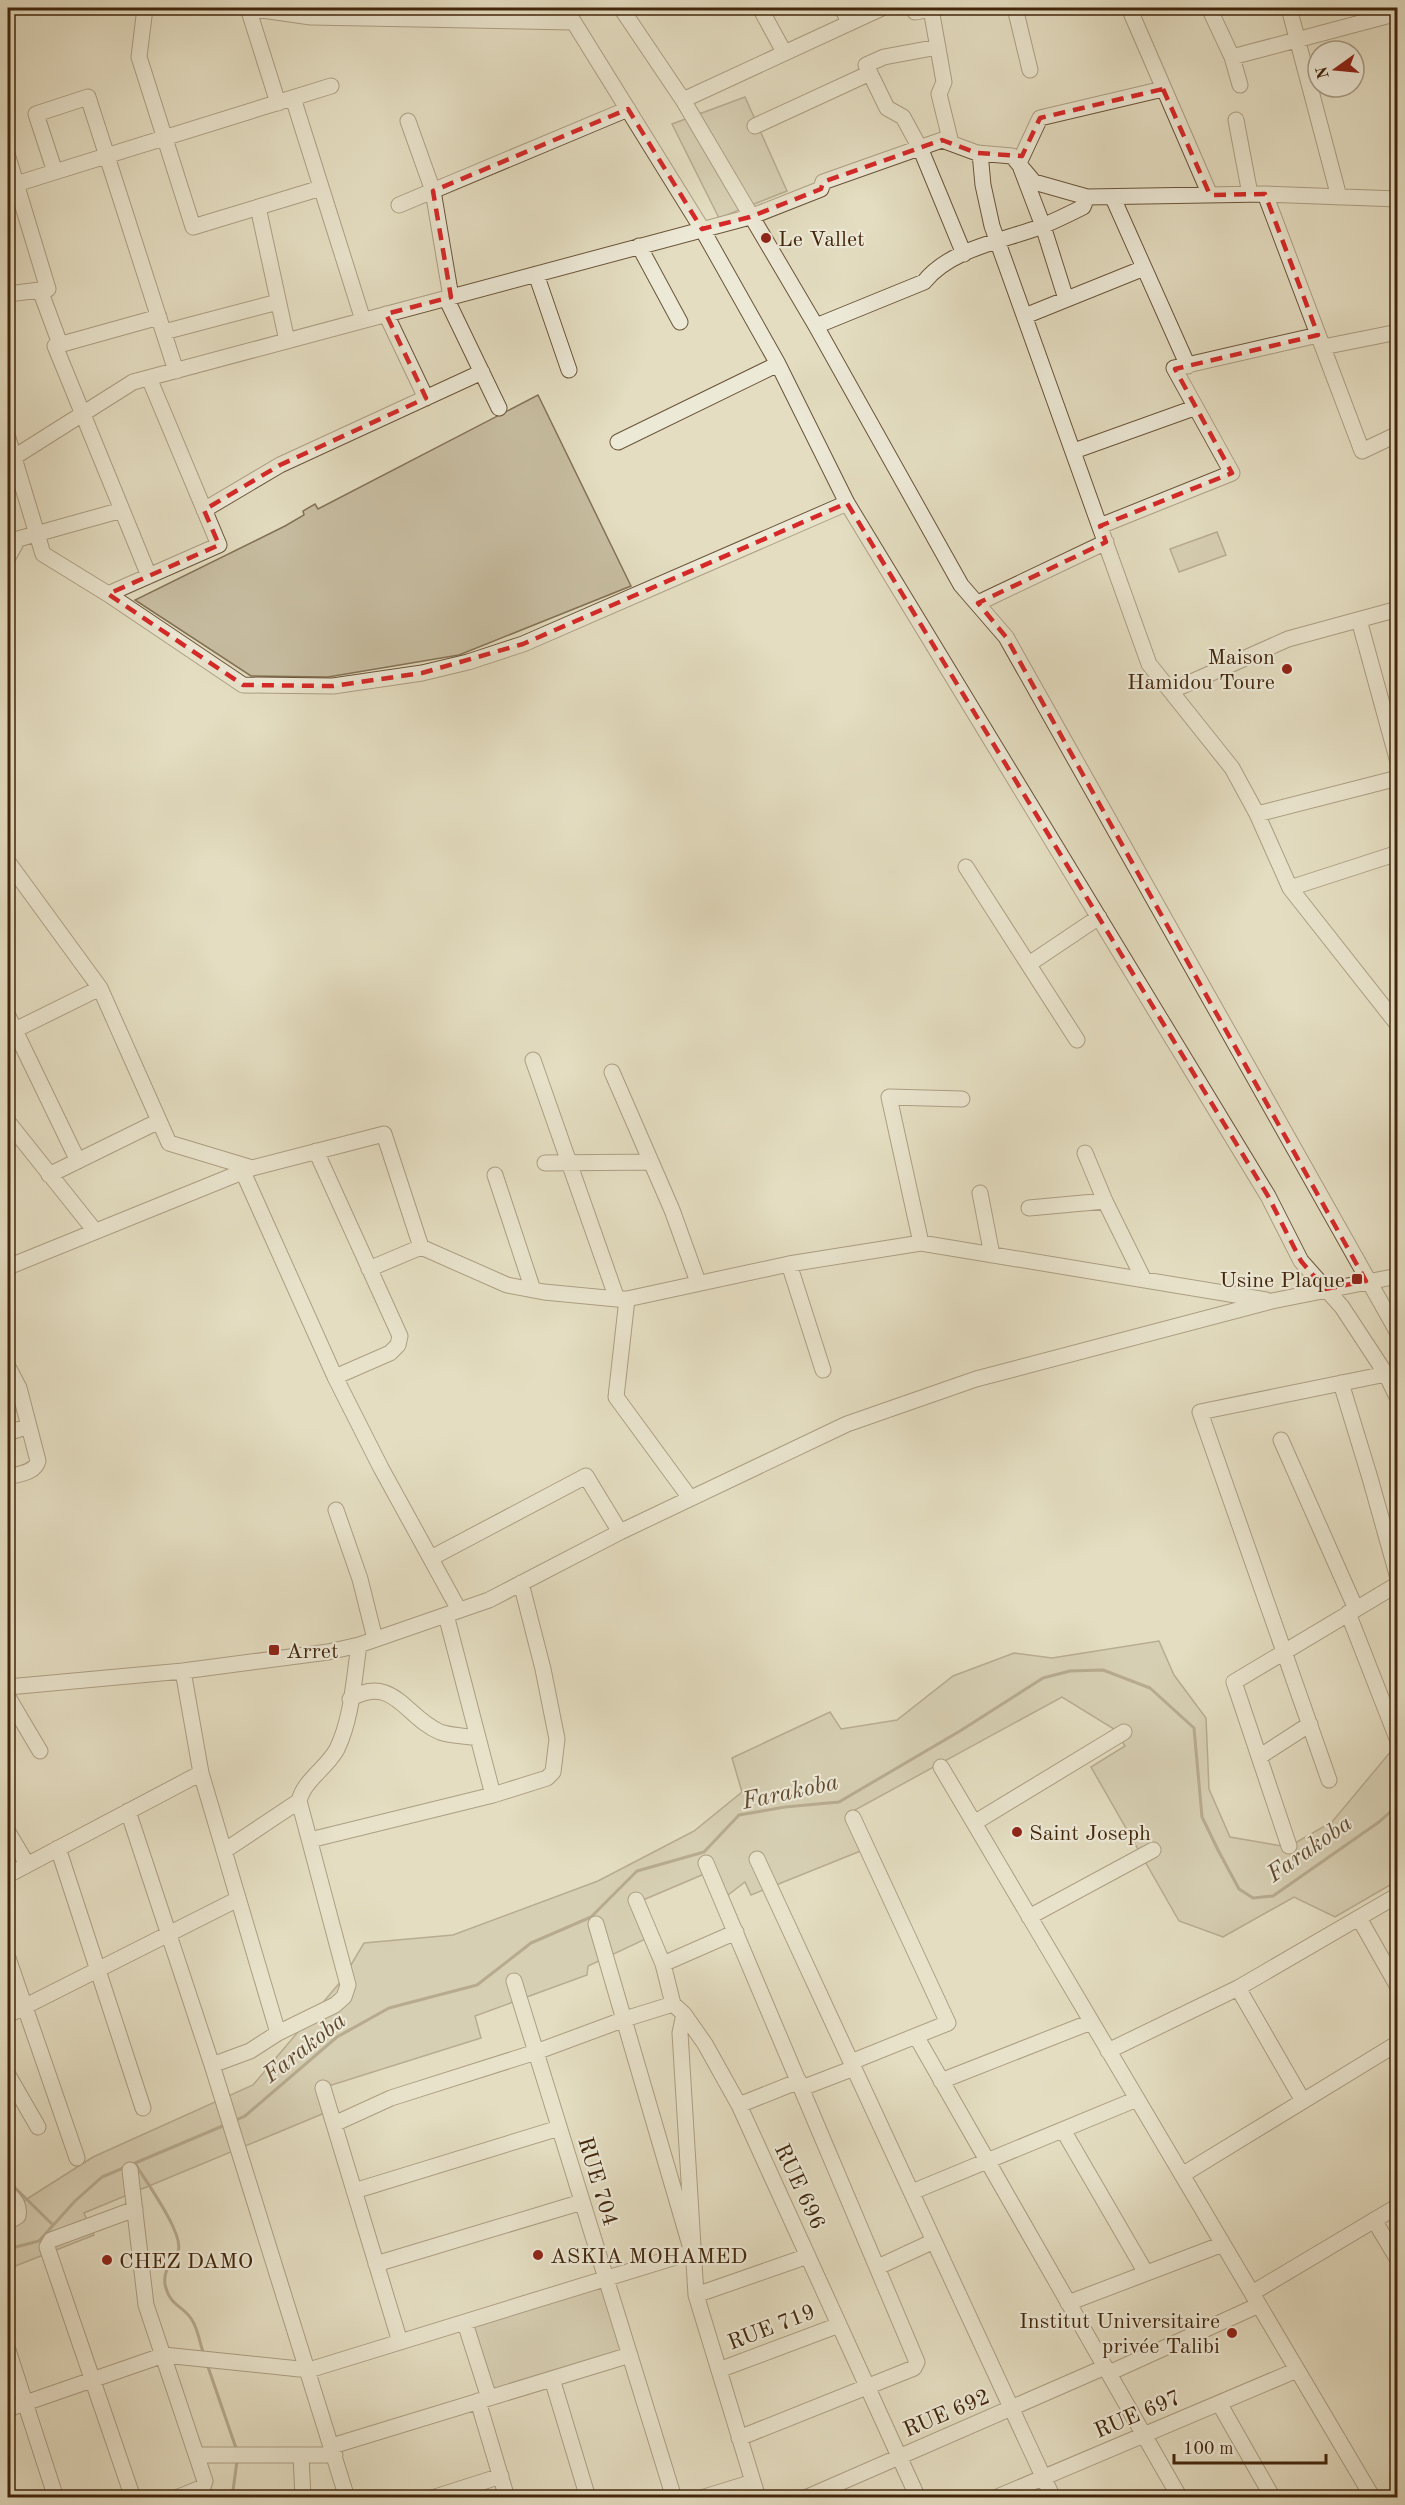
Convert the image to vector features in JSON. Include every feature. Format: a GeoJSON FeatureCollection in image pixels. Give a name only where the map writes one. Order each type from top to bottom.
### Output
{"type":"FeatureCollection","features":[{"type":"Feature","properties":{"kind":"street"},"geometry":{"type":"LineString","coordinates":[[145,8],[139,57],[193,227],[321,188]]}},
{"type":"Feature","properties":{"kind":"street"},"geometry":{"type":"LineString","coordinates":[[278,103],[248,8],[311,17],[441,14],[573,22]]}},
{"type":"Feature","properties":{"kind":"street"},"geometry":{"type":"LineString","coordinates":[[565,8],[702,229],[778,364],[847,503],[1268,1196],[1301,1261],[1342,1307],[1386,1374],[1398,1399]]}},
{"type":"Feature","properties":{"kind":"street"},"geometry":{"type":"LineString","coordinates":[[621,8],[682,100],[816,326],[961,585],[1006,637],[1366,1281],[1398,1333]]}},
{"type":"Feature","properties":{"kind":"street"},"geometry":{"type":"LineString","coordinates":[[759,8],[784,52]]}},
{"type":"Feature","properties":{"kind":"street"},"geometry":{"type":"LineString","coordinates":[[682,100],[784,52],[846,15],[882,8]]}},
{"type":"Feature","properties":{"kind":"street"},"geometry":{"type":"LineString","coordinates":[[912,8],[915,12],[934,8],[944,82],[939,94],[951,143]]}},
{"type":"Feature","properties":{"kind":"street"},"geometry":{"type":"LineString","coordinates":[[1015,8],[1030,70]]}},
{"type":"Feature","properties":{"kind":"street"},"geometry":{"type":"LineString","coordinates":[[1129,8],[1210,195]]}},
{"type":"Feature","properties":{"kind":"street"},"geometry":{"type":"LineString","coordinates":[[1209,8],[1232,57],[1240,85]]}},
{"type":"Feature","properties":{"kind":"street"},"geometry":{"type":"LineString","coordinates":[[1289,8],[1339,197]]}},
{"type":"Feature","properties":{"kind":"street"},"geometry":{"type":"LineString","coordinates":[[1232,57],[1398,14]]}},
{"type":"Feature","properties":{"kind":"street"},"geometry":{"type":"LineString","coordinates":[[938,46],[884,57],[866,65],[887,108],[903,117],[919,147],[964,254]]}},
{"type":"Feature","properties":{"kind":"street"},"geometry":{"type":"LineString","coordinates":[[755,126],[870,74]]}},
{"type":"Feature","properties":{"kind":"street"},"geometry":{"type":"LineString","coordinates":[[16,184],[332,86]]}},
{"type":"Feature","properties":{"kind":"street"},"geometry":{"type":"LineString","coordinates":[[1066,299],[1043,226],[1019,163],[1040,118],[1163,89]]}},
{"type":"Feature","properties":{"kind":"street"},"geometry":{"type":"LineString","coordinates":[[55,172],[36,114],[88,97],[176,371]]}},
{"type":"Feature","properties":{"kind":"street"},"geometry":{"type":"LineString","coordinates":[[293,98],[363,320]]}},
{"type":"Feature","properties":{"kind":"street"},"geometry":{"type":"LineString","coordinates":[[399,205],[628,110]]}},
{"type":"Feature","properties":{"kind":"street"},"geometry":{"type":"LineString","coordinates":[[1236,120],[1257,194],[1320,341],[1362,451],[1398,434]]}},
{"type":"Feature","properties":{"kind":"street"},"geometry":{"type":"LineString","coordinates":[[408,122],[433,191],[449,297],[499,408]]}},
{"type":"Feature","properties":{"kind":"street"},"geometry":{"type":"LineString","coordinates":[[10,459],[133,382],[750,217],[821,189],[823,182],[942,140],[980,153],[1012,156],[1034,183],[1087,197],[1257,194],[1398,199]]}},
{"type":"Feature","properties":{"kind":"street"},"geometry":{"type":"LineString","coordinates":[[980,153],[983,184],[998,242],[1149,664],[1232,768],[1257,814],[1290,888],[1398,1025]]}},
{"type":"Feature","properties":{"kind":"street"},"geometry":{"type":"LineString","coordinates":[[8,157],[48,289],[8,294]]}},
{"type":"Feature","properties":{"kind":"street"},"geometry":{"type":"LineString","coordinates":[[816,326],[924,282],[934,269],[964,254],[1043,226],[1083,207],[1087,197]]}},
{"type":"Feature","properties":{"kind":"street"},"geometry":{"type":"LineString","coordinates":[[1113,198],[1188,366]]}},
{"type":"Feature","properties":{"kind":"street"},"geometry":{"type":"LineString","coordinates":[[258,207],[287,341]]}},
{"type":"Feature","properties":{"kind":"street"},"geometry":{"type":"LineString","coordinates":[[639,246],[680,322]]}},
{"type":"Feature","properties":{"kind":"street"},"geometry":{"type":"LineString","coordinates":[[1024,316],[1144,267]]}},
{"type":"Feature","properties":{"kind":"street"},"geometry":{"type":"LineString","coordinates":[[536,274],[569,370]]}},
{"type":"Feature","properties":{"kind":"street"},"geometry":{"type":"LineString","coordinates":[[40,290],[60,344]]}},
{"type":"Feature","properties":{"kind":"street"},"geometry":{"type":"LineString","coordinates":[[164,332],[278,302]]}},
{"type":"Feature","properties":{"kind":"street"},"geometry":{"type":"LineString","coordinates":[[386,314],[426,398]]}},
{"type":"Feature","properties":{"kind":"street"},"geometry":{"type":"LineString","coordinates":[[149,576],[55,345],[159,317]]}},
{"type":"Feature","properties":{"kind":"street"},"geometry":{"type":"LineString","coordinates":[[1100,526],[1232,472],[1194,408],[1174,368],[1320,341],[1398,332]]}},
{"type":"Feature","properties":{"kind":"street"},"geometry":{"type":"LineString","coordinates":[[618,442],[778,364]]}},
{"type":"Feature","properties":{"kind":"street"},"geometry":{"type":"LineString","coordinates":[[204,510],[280,465],[482,372]]}},
{"type":"Feature","properties":{"kind":"street"},"geometry":{"type":"LineString","coordinates":[[108,594],[219,545],[149,378]]}},
{"type":"Feature","properties":{"kind":"street"},"geometry":{"type":"LineString","coordinates":[[1074,451],[1194,408]]}},
{"type":"Feature","properties":{"kind":"street"},"geometry":{"type":"LineString","coordinates":[[8,438],[10,459],[43,554],[108,594],[243,685],[333,686],[422,673],[468,662],[523,644],[847,503]]}},
{"type":"Feature","properties":{"kind":"street"},"geometry":{"type":"LineString","coordinates":[[8,557],[18,538],[122,510]]}},
{"type":"Feature","properties":{"kind":"street"},"geometry":{"type":"LineString","coordinates":[[978,603],[1106,542]]}},
{"type":"Feature","properties":{"kind":"street"},"geometry":{"type":"LineString","coordinates":[[1171,691],[1288,639],[1398,609]]}},
{"type":"Feature","properties":{"kind":"street"},"geometry":{"type":"LineString","coordinates":[[1359,620],[1398,762]]}},
{"type":"Feature","properties":{"kind":"street"},"geometry":{"type":"LineString","coordinates":[[1257,814],[1398,778]]}},
{"type":"Feature","properties":{"kind":"street"},"geometry":{"type":"LineString","coordinates":[[1290,888],[1398,853]]}},
{"type":"Feature","properties":{"kind":"street"},"geometry":{"type":"LineString","coordinates":[[8,862],[100,988],[169,1143],[247,1170],[335,1377],[381,1468],[431,1558],[452,1613],[478,1738],[493,1795]]}},
{"type":"Feature","properties":{"kind":"street"},"geometry":{"type":"LineString","coordinates":[[966,867],[1077,1040]]}},
{"type":"Feature","properties":{"kind":"street"},"geometry":{"type":"LineString","coordinates":[[1029,964],[1099,917]]}},
{"type":"Feature","properties":{"kind":"street"},"geometry":{"type":"LineString","coordinates":[[15,1030],[100,988]]}},
{"type":"Feature","properties":{"kind":"street"},"geometry":{"type":"LineString","coordinates":[[8,1016],[78,1161]]}},
{"type":"Feature","properties":{"kind":"street"},"geometry":{"type":"LineString","coordinates":[[533,1060],[569,1163],[622,1299],[616,1397],[690,1498]]}},
{"type":"Feature","properties":{"kind":"street"},"geometry":{"type":"LineString","coordinates":[[612,1072],[672,1210],[698,1282]]}},
{"type":"Feature","properties":{"kind":"street"},"geometry":{"type":"LineString","coordinates":[[921,1243],[889,1097],[962,1099]]}},
{"type":"Feature","properties":{"kind":"street"},"geometry":{"type":"LineString","coordinates":[[50,1175],[159,1121]]}},
{"type":"Feature","properties":{"kind":"street"},"geometry":{"type":"LineString","coordinates":[[8,1122],[95,1231]]}},
{"type":"Feature","properties":{"kind":"street"},"geometry":{"type":"LineString","coordinates":[[8,1267],[247,1170],[384,1134],[421,1247]]}},
{"type":"Feature","properties":{"kind":"street"},"geometry":{"type":"LineString","coordinates":[[316,1151],[400,1335],[398,1345],[390,1353],[335,1377]]}},
{"type":"Feature","properties":{"kind":"street"},"geometry":{"type":"LineString","coordinates":[[1085,1153],[1105,1202],[1144,1280]]}},
{"type":"Feature","properties":{"kind":"street"},"geometry":{"type":"LineString","coordinates":[[545,1163],[651,1162]]}},
{"type":"Feature","properties":{"kind":"street"},"geometry":{"type":"LineString","coordinates":[[495,1175],[533,1290]]}},
{"type":"Feature","properties":{"kind":"street"},"geometry":{"type":"LineString","coordinates":[[980,1193],[992,1255]]}},
{"type":"Feature","properties":{"kind":"street"},"geometry":{"type":"LineString","coordinates":[[1029,1208],[1105,1202]]}},
{"type":"Feature","properties":{"kind":"street"},"geometry":{"type":"LineString","coordinates":[[369,1269],[421,1247],[507,1285],[533,1290],[622,1299],[789,1264],[921,1243],[1272,1301]]}},
{"type":"Feature","properties":{"kind":"street"},"geometry":{"type":"LineString","coordinates":[[789,1264],[823,1370]]}},
{"type":"Feature","properties":{"kind":"street"},"geometry":{"type":"LineString","coordinates":[[8,1687],[183,1671],[328,1652],[359,1645],[489,1600],[620,1532],[847,1424],[976,1378],[1272,1301],[1398,1276]]}},
{"type":"Feature","properties":{"kind":"street"},"geometry":{"type":"LineString","coordinates":[[8,1367],[19,1388],[38,1461],[37,1466],[8,1477]]}},
{"type":"Feature","properties":{"kind":"street"},"geometry":{"type":"LineString","coordinates":[[1329,1780],[1200,1412],[1386,1374]]}},
{"type":"Feature","properties":{"kind":"street"},"geometry":{"type":"LineString","coordinates":[[1341,1383],[1371,1478],[1398,1578]]}},
{"type":"Feature","properties":{"kind":"street"},"geometry":{"type":"LineString","coordinates":[[8,1433],[29,1426]]}},
{"type":"Feature","properties":{"kind":"street"},"geometry":{"type":"LineString","coordinates":[[1281,1440],[1352,1611],[1398,1741]]}},
{"type":"Feature","properties":{"kind":"street"},"geometry":{"type":"LineString","coordinates":[[431,1558],[586,1476],[620,1532]]}},
{"type":"Feature","properties":{"kind":"street"},"geometry":{"type":"LineString","coordinates":[[336,1510],[360,1579],[375,1639]]}},
{"type":"Feature","properties":{"kind":"street"},"geometry":{"type":"LineString","coordinates":[[310,1840],[493,1795],[547,1778],[553,1772],[557,1739],[543,1669],[521,1583]]}},
{"type":"Feature","properties":{"kind":"street"},"geometry":{"type":"LineString","coordinates":[[1289,1846],[1234,1682],[1398,1584]]}},
{"type":"Feature","properties":{"kind":"street"},"geometry":{"type":"LineString","coordinates":[[212,2065],[250,2051],[278,2033],[335,2005],[347,1991],[348,1985],[299,1801],[302,1791],[336,1751],[343,1735],[359,1645]]}},
{"type":"Feature","properties":{"kind":"street"},"geometry":{"type":"LineString","coordinates":[[183,1671],[201,1773],[278,2033]]}},
{"type":"Feature","properties":{"kind":"street"},"geometry":{"type":"LineString","coordinates":[[350,1699],[363,1691],[390,1693],[441,1732],[478,1738]]}},
{"type":"Feature","properties":{"kind":"street"},"geometry":{"type":"LineString","coordinates":[[8,1697],[40,1751]]}},
{"type":"Feature","properties":{"kind":"street"},"geometry":{"type":"LineString","coordinates":[[1259,1757],[1310,1724]]}},
{"type":"Feature","properties":{"kind":"street"},"geometry":{"type":"LineString","coordinates":[[974,1823],[1124,1732]]}},
{"type":"Feature","properties":{"kind":"street"},"geometry":{"type":"LineString","coordinates":[[941,1767],[1373,2498]]}},
{"type":"Feature","properties":{"kind":"street"},"geometry":{"type":"LineString","coordinates":[[8,1875],[201,1773]]}},
{"type":"Feature","properties":{"kind":"street"},"geometry":{"type":"LineString","coordinates":[[224,1851],[299,1801]]}},
{"type":"Feature","properties":{"kind":"street"},"geometry":{"type":"LineString","coordinates":[[128,1812],[234,2132],[348,2498]]}},
{"type":"Feature","properties":{"kind":"street"},"geometry":{"type":"LineString","coordinates":[[739,2105],[853,2065],[948,2023],[853,1818]]}},
{"type":"Feature","properties":{"kind":"street"},"geometry":{"type":"LineString","coordinates":[[8,1832],[27,1864]]}},
{"type":"Feature","properties":{"kind":"street"},"geometry":{"type":"LineString","coordinates":[[58,1848],[143,2108]]}},
{"type":"Feature","properties":{"kind":"street"},"geometry":{"type":"LineString","coordinates":[[1029,1917],[1153,1850]]}},
{"type":"Feature","properties":{"kind":"street"},"geometry":{"type":"LineString","coordinates":[[757,1859],[1053,2498]]}},
{"type":"Feature","properties":{"kind":"street"},"geometry":{"type":"LineString","coordinates":[[706,1863],[917,2362],[914,2368],[739,2438]]}},
{"type":"Feature","properties":{"kind":"street"},"geometry":{"type":"LineString","coordinates":[[1108,2051],[1238,1988],[1398,1895]]}},
{"type":"Feature","properties":{"kind":"street"},"geometry":{"type":"LineString","coordinates":[[8,2015],[238,1899]]}},
{"type":"Feature","properties":{"kind":"street","name":"RUE 696"},"geometry":{"type":"LineString","coordinates":[[636,1900],[679,2009],[705,2044],[739,2105],[918,2498]]}},
{"type":"Feature","properties":{"kind":"street"},"geometry":{"type":"LineString","coordinates":[[1359,1918],[1398,1988]]}},
{"type":"Feature","properties":{"kind":"street"},"geometry":{"type":"LineString","coordinates":[[596,1924],[692,2252]]}},
{"type":"Feature","properties":{"kind":"street"},"geometry":{"type":"LineString","coordinates":[[663,1964],[736,1932]]}},
{"type":"Feature","properties":{"kind":"street"},"geometry":{"type":"LineString","coordinates":[[8,1958],[76,2158]]}},
{"type":"Feature","properties":{"kind":"street","name":"RUE 704"},"geometry":{"type":"LineString","coordinates":[[514,1981],[674,2498]]}},
{"type":"Feature","properties":{"kind":"street"},"geometry":{"type":"LineString","coordinates":[[1238,1988],[1303,2101]]}},
{"type":"Feature","properties":{"kind":"street"},"geometry":{"type":"LineString","coordinates":[[334,2124],[391,2098],[536,2052],[625,2019],[679,2009],[696,2295],[758,2498]]}},
{"type":"Feature","properties":{"kind":"street"},"geometry":{"type":"LineString","coordinates":[[941,2081],[1091,2022]]}},
{"type":"Feature","properties":{"kind":"street"},"geometry":{"type":"LineString","coordinates":[[916,2036],[1180,2498]]}},
{"type":"Feature","properties":{"kind":"street"},"geometry":{"type":"LineString","coordinates":[[1182,2175],[1398,2043]]}},
{"type":"Feature","properties":{"kind":"street"},"geometry":{"type":"LineString","coordinates":[[8,2075],[38,2127]]}},
{"type":"Feature","properties":{"kind":"street"},"geometry":{"type":"LineString","coordinates":[[323,2088],[400,2342]]}},
{"type":"Feature","properties":{"kind":"street"},"geometry":{"type":"LineString","coordinates":[[912,2192],[1137,2099]]}},
{"type":"Feature","properties":{"kind":"street"},"geometry":{"type":"LineString","coordinates":[[354,2191],[559,2128]]}},
{"type":"Feature","properties":{"kind":"street"},"geometry":{"type":"LineString","coordinates":[[1063,2130],[1146,2273]]}},
{"type":"Feature","properties":{"kind":"street"},"geometry":{"type":"LineString","coordinates":[[130,2170],[146,2305],[205,2485],[176,2498]]}},
{"type":"Feature","properties":{"kind":"street"},"geometry":{"type":"LineString","coordinates":[[8,2193],[17,2202],[19,2209],[18,2216],[8,2222]]}},
{"type":"Feature","properties":{"kind":"street"},"geometry":{"type":"LineString","coordinates":[[376,2265],[582,2202]]}},
{"type":"Feature","properties":{"kind":"street","name":"RUE 692"},"geometry":{"type":"LineString","coordinates":[[805,2498],[827,2493],[900,2457],[1107,2370],[1255,2299],[1398,2206]]}},
{"type":"Feature","properties":{"kind":"street"},"geometry":{"type":"LineString","coordinates":[[133,2498],[47,2247],[51,2240],[135,2209]]}},
{"type":"Feature","properties":{"kind":"street"},"geometry":{"type":"LineString","coordinates":[[1374,2220],[1398,2260]]}},
{"type":"Feature","properties":{"kind":"street"},"geometry":{"type":"LineString","coordinates":[[878,2267],[934,2241]]}},
{"type":"Feature","properties":{"kind":"street"},"geometry":{"type":"LineString","coordinates":[[1068,2303],[1223,2244]]}},
{"type":"Feature","properties":{"kind":"street"},"geometry":{"type":"LineString","coordinates":[[8,2409],[164,2355],[309,2370],[692,2252]]}},
{"type":"Feature","properties":{"kind":"street"},"geometry":{"type":"LineString","coordinates":[[696,2295],[808,2256]]}},
{"type":"Feature","properties":{"kind":"street"},"geometry":{"type":"LineString","coordinates":[[465,2323],[507,2498]]}},
{"type":"Feature","properties":{"kind":"street","name":"RUE 719"},"geometry":{"type":"LineString","coordinates":[[718,2370],[839,2325]]}},
{"type":"Feature","properties":{"kind":"street"},"geometry":{"type":"LineString","coordinates":[[8,2350],[56,2498]]}},
{"type":"Feature","properties":{"kind":"street"},"geometry":{"type":"LineString","coordinates":[[197,2455],[301,2456],[333,2450],[483,2399],[630,2355]]}},
{"type":"Feature","properties":{"kind":"street","name":"RUE 697"},"geometry":{"type":"LineString","coordinates":[[995,2498],[1297,2370]]}},
{"type":"Feature","properties":{"kind":"street"},"geometry":{"type":"LineString","coordinates":[[552,2379],[588,2498]]}},
{"type":"Feature","properties":{"kind":"street"},"geometry":{"type":"LineString","coordinates":[[1219,2403],[1274,2498]]}},
{"type":"Feature","properties":{"kind":"street"},"geometry":{"type":"LineString","coordinates":[[301,2456],[303,2498]]}},
{"type":"Feature","properties":{"kind":"street"},"geometry":{"type":"LineString","coordinates":[[432,2498],[501,2476]]}},
{"type":"Feature","properties":{"kind":"street"},"geometry":{"type":"LineString","coordinates":[[701,2498],[753,2482]]}},
{"type":"Feature","properties":{"kind":"highlighted area"},"geometry":{"type":"Polygon","coordinates":[[[1163,89],[1210,195],[1265,194],[1318,335],[1175,369],[1232,473],[1100,526],[1106,542],[978,603],[1006,637],[1366,1281],[1325,1289],[1301,1261],[1268,1196],[847,503],[523,644],[422,673],[333,686],[243,685],[108,594],[219,545],[204,510],[280,465],[426,398],[386,314],[451,297],[433,191],[628,109],[702,229],[750,217],[821,189],[823,182],[942,140],[977,153],[1022,156],[1040,118],[1163,89]]]}},
{"type":"Feature","properties":{"kind":"shaded area"},"geometry":{"type":"Polygon","coordinates":[[[745,97],[787,191],[719,218],[672,124],[745,97]]]}},
{"type":"Feature","properties":{"kind":"shaded area"},"geometry":{"type":"Polygon","coordinates":[[[538,395],[631,586],[459,655],[328,677],[251,676],[135,600],[285,526],[304,515],[303,511],[315,504],[318,509],[538,395]]]}},
{"type":"Feature","properties":{"kind":"shaded area"},"geometry":{"type":"Polygon","coordinates":[[[1217,532],[1226,555],[1179,572],[1170,549],[1217,532]]]}},
{"type":"Feature","properties":{"kind":"shaded area"},"geometry":{"type":"Polygon","coordinates":[[[1159,1641],[1174,1675],[1206,1718],[1209,1789],[1230,1837],[1288,1847],[1332,1822],[1397,1744],[1397,1827],[1392,1831],[1397,1840],[1397,1881],[1335,1917],[1294,1897],[1223,1937],[1179,1921],[1091,1767],[1125,1746],[1114,1729],[1062,1697],[853,1811],[868,1848],[751,1895],[745,1882],[728,1895],[709,1872],[636,1903],[652,1936],[588,1966],[587,1975],[475,2016],[481,2038],[322,2088],[327,2112],[84,2213],[94,2235],[8,2269],[8,2211],[93,2157],[253,2085],[342,1980],[364,1943],[453,1935],[598,1881],[694,1831],[742,1792],[732,1758],[830,1712],[841,1729],[897,1720],[953,1676],[1014,1653],[1052,1658],[1159,1641]]]}},
{"type":"Feature","properties":{"kind":"shaded area"},"geometry":{"type":"Polygon","coordinates":[[[604,2285],[624,2351],[487,2393],[467,2327],[604,2285]]]}},
{"type":"Feature","properties":{"kind":"waterway","name":"Farakoba"},"geometry":{"type":"LineString","coordinates":[[234,2121],[245,2116],[337,2037],[389,2008],[477,1985],[531,1943],[591,1917],[637,1871],[704,1852],[739,1815],[785,1807],[839,1802],[960,1731],[1043,1678],[1070,1671],[1103,1670],[1150,1688],[1194,1728],[1202,1817],[1239,1889],[1253,1898],[1273,1896],[1379,1822],[1398,1805]]}},
{"type":"Feature","properties":{"kind":"waterway","name":"Farakoba"},"geometry":{"type":"LineString","coordinates":[[8,2249],[39,2241],[75,2201],[102,2177],[225,2125]]}},
{"type":"Feature","properties":{"kind":"waterway"},"geometry":{"type":"LineString","coordinates":[[136,2165],[176,2233],[179,2243],[178,2251],[167,2270],[165,2284],[170,2297],[189,2315],[194,2324],[204,2355]]}},
{"type":"Feature","properties":{"kind":"waterway"},"geometry":{"type":"LineString","coordinates":[[8,2181],[53,2225]]}},
{"type":"Feature","properties":{"kind":"waterway"},"geometry":{"type":"LineString","coordinates":[[207,2364],[237,2451]]}},
{"type":"Feature","properties":{"kind":"waterway"},"geometry":{"type":"LineString","coordinates":[[232,2498],[237,2461]]}},
{"type":"Feature","properties":{"kind":"place","name":"Le Vallet"},"geometry":{"type":"Point","coordinates":[766,238]}},
{"type":"Feature","properties":{"kind":"place","name":"Maison Hamidou Toure"},"geometry":{"type":"Point","coordinates":[1287,669]}},
{"type":"Feature","properties":{"kind":"place","name":"Usine Plaque"},"geometry":{"type":"Point","coordinates":[1357,1279]}},
{"type":"Feature","properties":{"kind":"place","name":"Arret"},"geometry":{"type":"Point","coordinates":[274,1650]}},
{"type":"Feature","properties":{"kind":"place","name":"Saint Joseph"},"geometry":{"type":"Point","coordinates":[1017,1832]}},
{"type":"Feature","properties":{"kind":"place","name":"ASKIA MOHAMED"},"geometry":{"type":"Point","coordinates":[538,2255]}},
{"type":"Feature","properties":{"kind":"place","name":"CHEZ DAMO"},"geometry":{"type":"Point","coordinates":[107,2260]}},
{"type":"Feature","properties":{"kind":"place","name":"Institut Universitaire privée Talibi"},"geometry":{"type":"Point","coordinates":[1232,2333]}}]}
